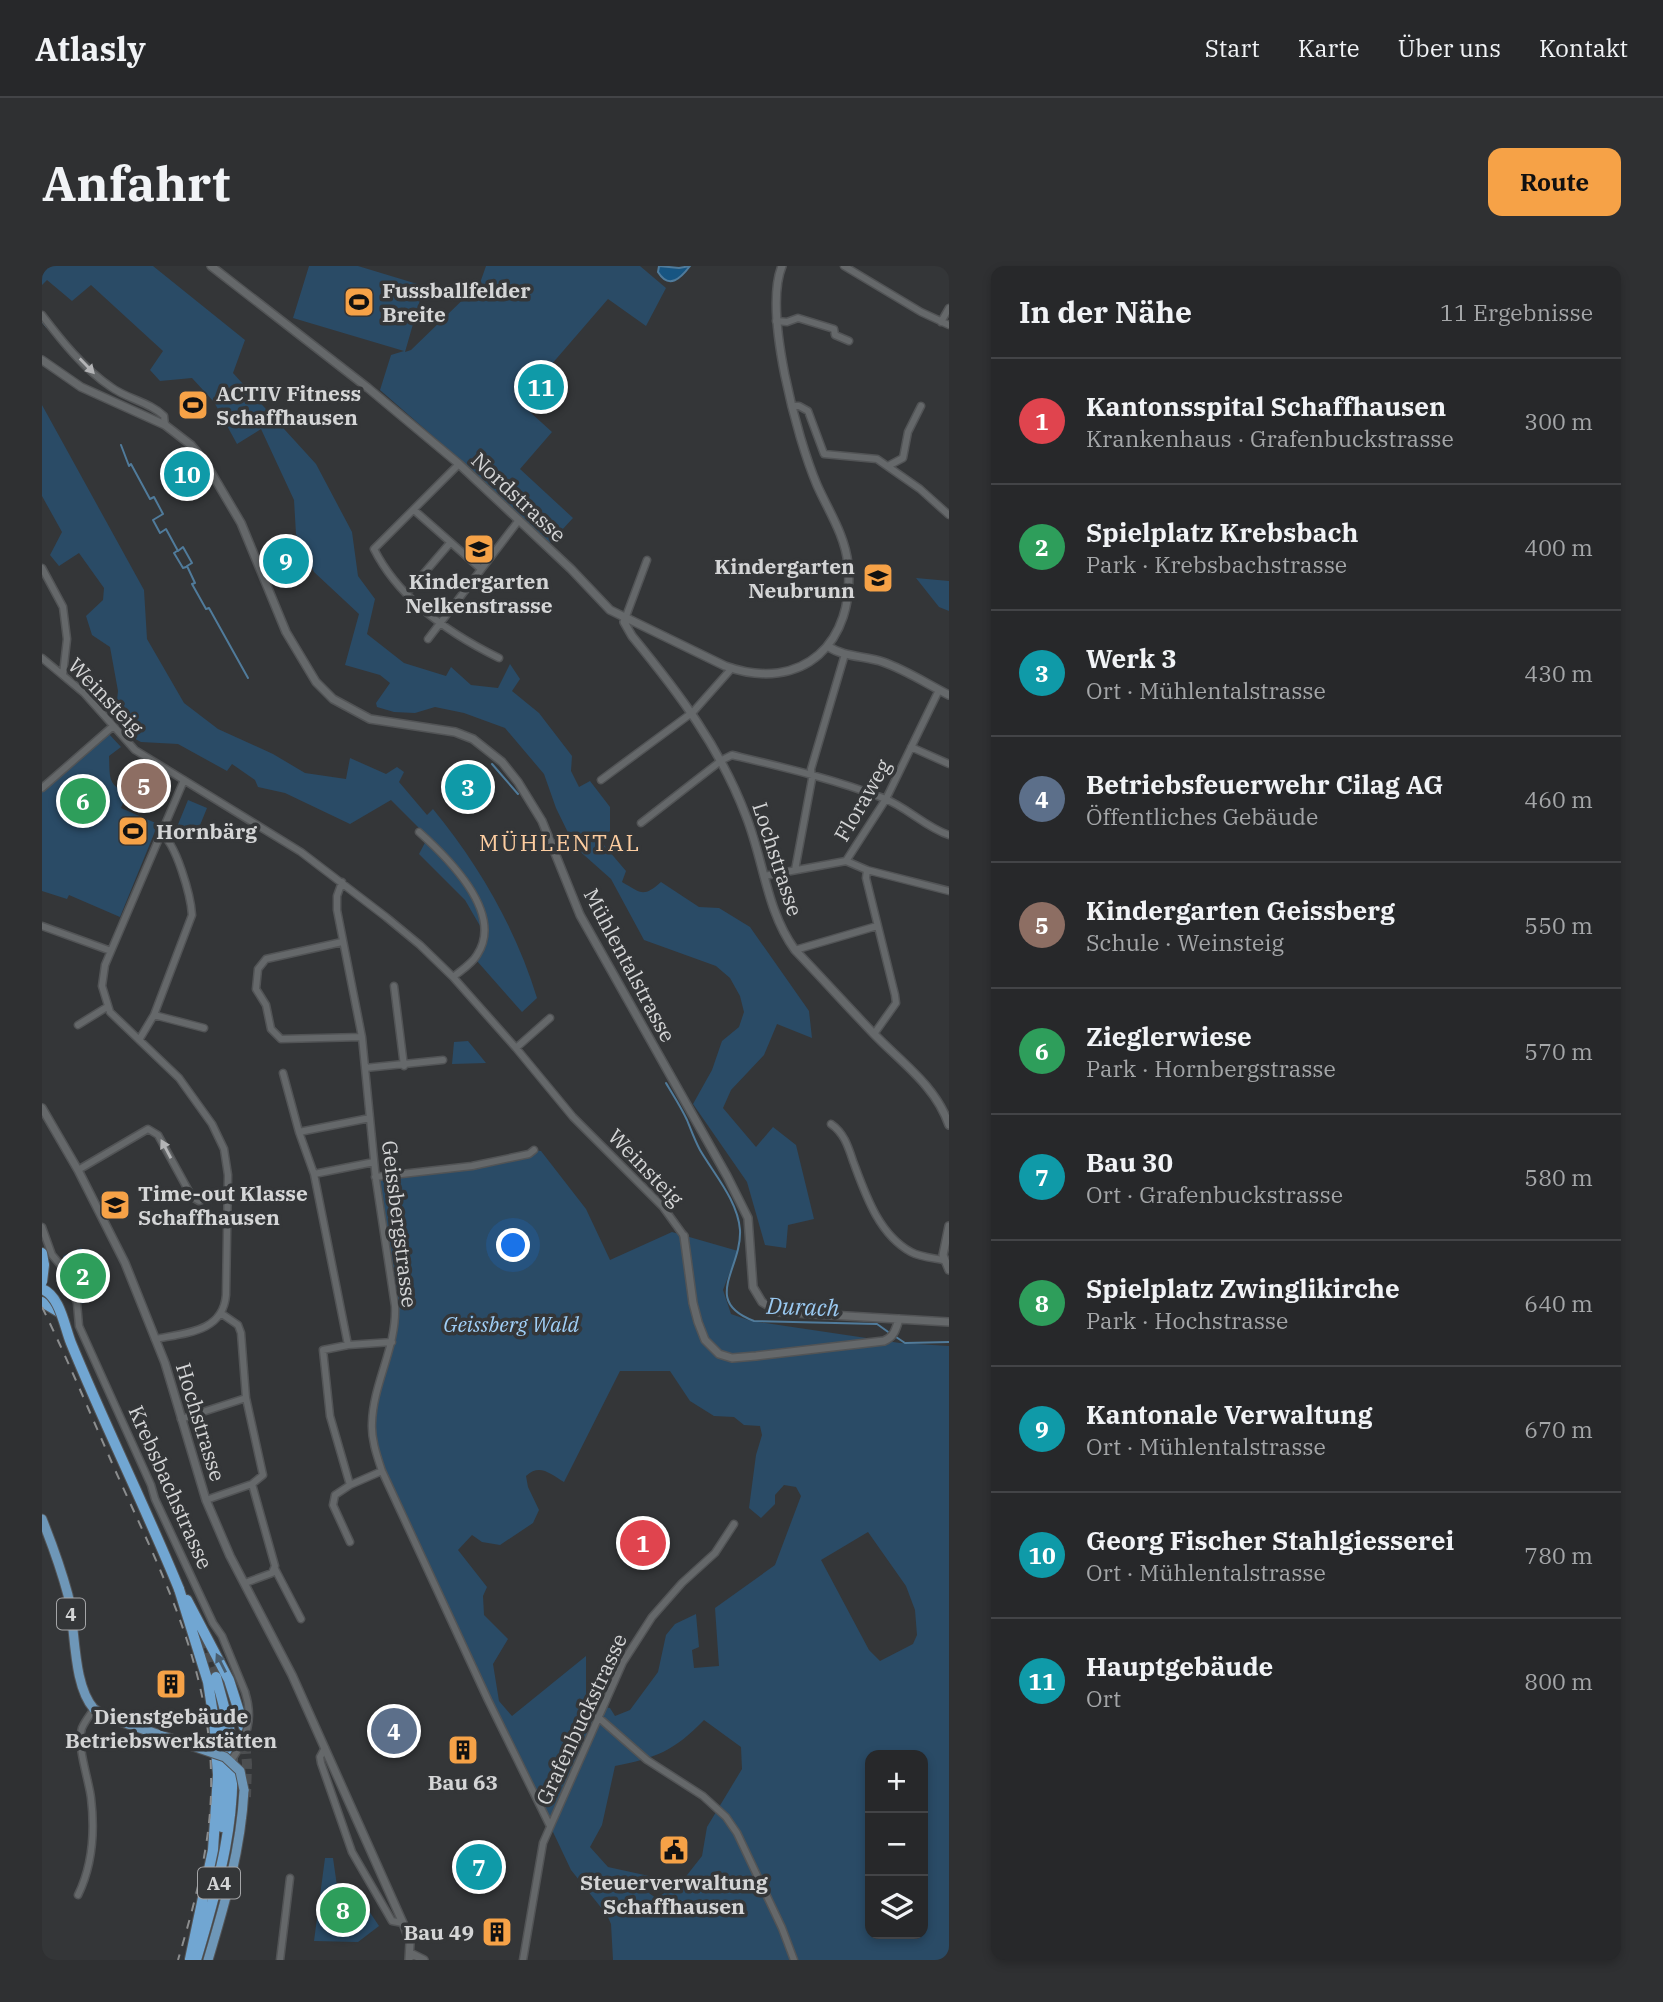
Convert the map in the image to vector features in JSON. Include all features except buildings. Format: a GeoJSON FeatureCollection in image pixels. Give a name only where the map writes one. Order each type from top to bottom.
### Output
{"type":"FeatureCollection","features":[{"type":"Feature","properties":{"kind":"highway"},"geometry":{"type":"LineString","coordinates":[[42,1253],[42,1282]]}},
{"type":"Feature","properties":{"kind":"highway"},"geometry":{"type":"LineString","coordinates":[[42,1289],[54,1296],[179,1589],[208,1682],[218,1775],[213,1850],[190,1960]]}},
{"type":"Feature","properties":{"kind":"highway"},"geometry":{"type":"LineString","coordinates":[[42,1302],[59,1312]]}},
{"type":"Feature","properties":{"kind":"highway"},"geometry":{"type":"LineString","coordinates":[[179,1589],[222,1664],[244,1727]]}},
{"type":"Feature","properties":{"kind":"highway","name":"A4"},"geometry":{"type":"LineString","coordinates":[[190,1960],[215,1873],[225,1805],[224,1748],[216,1677],[230,1740],[231,1815],[220,1879],[197,1960]]}},
{"type":"Feature","properties":{"kind":"highway"},"geometry":{"type":"LineString","coordinates":[[197,1960],[228,1873]]}},
{"type":"Feature","properties":{"kind":"main road","name":"4"},"geometry":{"type":"LineString","coordinates":[[42,1519],[69,1599],[84,1693],[94,1709]]}},
{"type":"Feature","properties":{"kind":"main road"},"geometry":{"type":"LineString","coordinates":[[94,1709],[110,1718],[225,1756],[240,1771],[244,1790],[238,1849],[227,1898],[208,1960]]}},
{"type":"Feature","properties":{"kind":"street","name":"Nordstrasse"},"geometry":{"type":"LineString","coordinates":[[211,266],[368,388],[459,464],[607,607],[625,619],[732,668],[766,673],[790,670],[815,659],[829,646]]}},
{"type":"Feature","properties":{"kind":"street"},"geometry":{"type":"LineString","coordinates":[[782,266],[775,287],[778,341],[793,406],[816,483],[846,552],[848,565],[841,622],[829,646],[845,654],[890,665],[949,695]]}},
{"type":"Feature","properties":{"kind":"street"},"geometry":{"type":"LineString","coordinates":[[844,266],[949,325]]}},
{"type":"Feature","properties":{"kind":"street"},"geometry":{"type":"LineString","coordinates":[[941,322],[949,308]]}},
{"type":"Feature","properties":{"kind":"street"},"geometry":{"type":"LineString","coordinates":[[42,315],[90,370],[122,394],[159,410],[164,416],[165,425]]}},
{"type":"Feature","properties":{"kind":"street"},"geometry":{"type":"LineString","coordinates":[[776,321],[787,322],[798,318],[834,329],[835,335],[849,341]]}},
{"type":"Feature","properties":{"kind":"street","name":"Mühlentalstrasse"},"geometry":{"type":"LineString","coordinates":[[42,360],[80,387],[165,425],[191,445],[224,492],[250,545],[286,632],[324,691],[346,708],[370,719],[429,726],[473,739],[502,762],[523,789],[542,821],[580,915],[748,1218],[753,1287],[762,1302],[779,1312],[949,1322]]}},
{"type":"Feature","properties":{"kind":"street"},"geometry":{"type":"LineString","coordinates":[[793,406],[808,411],[824,454],[877,459],[920,489],[949,515]]}},
{"type":"Feature","properties":{"kind":"street"},"geometry":{"type":"LineString","coordinates":[[888,466],[903,458],[908,432],[921,406]]}},
{"type":"Feature","properties":{"kind":"street"},"geometry":{"type":"LineString","coordinates":[[459,464],[374,549],[385,572],[439,624],[463,641],[499,659]]}},
{"type":"Feature","properties":{"kind":"street"},"geometry":{"type":"LineString","coordinates":[[414,510],[481,569]]}},
{"type":"Feature","properties":{"kind":"street"},"geometry":{"type":"LineString","coordinates":[[428,639],[519,520]]}},
{"type":"Feature","properties":{"kind":"street"},"geometry":{"type":"LineString","coordinates":[[407,593],[450,543]]}},
{"type":"Feature","properties":{"kind":"street"},"geometry":{"type":"LineString","coordinates":[[625,619],[647,560]]}},
{"type":"Feature","properties":{"kind":"street"},"geometry":{"type":"LineString","coordinates":[[42,568],[63,607],[67,639],[63,674]]}},
{"type":"Feature","properties":{"kind":"street","name":"Lochstrasse"},"geometry":{"type":"LineString","coordinates":[[625,619],[632,636],[693,712],[722,760],[749,823],[774,911],[786,937],[874,1034],[929,1088],[944,1111],[949,1125]]}},
{"type":"Feature","properties":{"kind":"street"},"geometry":{"type":"LineString","coordinates":[[795,870],[811,769],[845,654]]}},
{"type":"Feature","properties":{"kind":"street","name":"Weinsteig"},"geometry":{"type":"LineString","coordinates":[[42,658],[84,694],[135,750],[273,834],[342,882],[389,919],[453,977],[573,1117],[663,1207],[684,1236],[698,1322],[705,1340],[719,1354],[732,1358],[756,1356],[890,1339],[896,1331],[899,1319]]}},
{"type":"Feature","properties":{"kind":"street"},"geometry":{"type":"LineString","coordinates":[[601,779],[693,712],[732,668]]}},
{"type":"Feature","properties":{"kind":"street","name":"Floraweg"},"geometry":{"type":"LineString","coordinates":[[874,1034],[896,1003],[866,878],[867,870],[846,861],[886,799],[939,690]]}},
{"type":"Feature","properties":{"kind":"street"},"geometry":{"type":"LineString","coordinates":[[42,788],[112,727]]}},
{"type":"Feature","properties":{"kind":"street"},"geometry":{"type":"LineString","coordinates":[[911,747],[949,764]]}},
{"type":"Feature","properties":{"kind":"street"},"geometry":{"type":"LineString","coordinates":[[641,822],[732,755],[812,775],[886,799],[949,835]]}},
{"type":"Feature","properties":{"kind":"street"},"geometry":{"type":"LineString","coordinates":[[155,1339],[205,1328],[222,1314],[226,1295],[227,1160],[218,1134],[179,1078],[115,1018],[107,1007],[102,986],[105,965],[184,780]]}},
{"type":"Feature","properties":{"kind":"street"},"geometry":{"type":"LineString","coordinates":[[419,832],[444,855],[476,897],[482,917],[483,940],[477,957],[453,977]]}},
{"type":"Feature","properties":{"kind":"street"},"geometry":{"type":"LineString","coordinates":[[139,1040],[154,1015],[192,915],[191,901],[170,843],[160,833]]}},
{"type":"Feature","properties":{"kind":"street"},"geometry":{"type":"LineString","coordinates":[[764,876],[846,861]]}},
{"type":"Feature","properties":{"kind":"street"},"geometry":{"type":"LineString","coordinates":[[867,870],[949,891]]}},
{"type":"Feature","properties":{"kind":"street","name":"Geissbergstrasse"},"geometry":{"type":"LineString","coordinates":[[342,882],[337,896],[337,910],[362,1037],[375,1177],[394,1306],[395,1326],[374,1399],[371,1425],[376,1453],[493,1711],[550,1826]]}},
{"type":"Feature","properties":{"kind":"street"},"geometry":{"type":"LineString","coordinates":[[42,926],[111,951]]}},
{"type":"Feature","properties":{"kind":"street"},"geometry":{"type":"LineString","coordinates":[[795,950],[877,926]]}},
{"type":"Feature","properties":{"kind":"street"},"geometry":{"type":"LineString","coordinates":[[342,942],[266,959],[258,969],[256,989],[266,1005],[271,1029],[281,1039],[362,1037]]}},
{"type":"Feature","properties":{"kind":"street"},"geometry":{"type":"LineString","coordinates":[[394,986],[404,1066]]}},
{"type":"Feature","properties":{"kind":"street"},"geometry":{"type":"LineString","coordinates":[[78,1025],[107,1007]]}},
{"type":"Feature","properties":{"kind":"street"},"geometry":{"type":"LineString","coordinates":[[154,1015],[204,1028]]}},
{"type":"Feature","properties":{"kind":"street"},"geometry":{"type":"LineString","coordinates":[[516,1048],[550,1018]]}},
{"type":"Feature","properties":{"kind":"street"},"geometry":{"type":"LineString","coordinates":[[365,1068],[443,1060]]}},
{"type":"Feature","properties":{"kind":"street"},"geometry":{"type":"LineString","coordinates":[[283,1073],[314,1174],[348,1345]]}},
{"type":"Feature","properties":{"kind":"street","name":"Hochstrasse"},"geometry":{"type":"LineString","coordinates":[[42,1108],[78,1170],[125,1264],[155,1339],[206,1500],[288,1665],[410,1939],[410,1957]]}},
{"type":"Feature","properties":{"kind":"street"},"geometry":{"type":"LineString","coordinates":[[299,1132],[370,1118]]}},
{"type":"Feature","properties":{"kind":"street"},"geometry":{"type":"LineString","coordinates":[[831,1124],[839,1129],[848,1146],[869,1202],[882,1224],[912,1253],[943,1260]]}},
{"type":"Feature","properties":{"kind":"street"},"geometry":{"type":"LineString","coordinates":[[78,1170],[148,1129],[158,1135],[192,1197],[199,1201],[221,1194],[227,1197]]}},
{"type":"Feature","properties":{"kind":"street"},"geometry":{"type":"LineString","coordinates":[[375,1177],[472,1166],[529,1154],[534,1150]]}},
{"type":"Feature","properties":{"kind":"street"},"geometry":{"type":"LineString","coordinates":[[314,1174],[374,1162]]}},
{"type":"Feature","properties":{"kind":"street"},"geometry":{"type":"LineString","coordinates":[[949,1226],[943,1260],[949,1270]]}},
{"type":"Feature","properties":{"kind":"street","name":"Krebsbachstrasse"},"geometry":{"type":"LineString","coordinates":[[42,1227],[52,1255],[61,1264],[77,1303],[79,1326],[155,1499],[213,1623],[222,1636],[245,1692],[250,1709],[250,1724],[244,1741],[231,1761]]}},
{"type":"Feature","properties":{"kind":"street"},"geometry":{"type":"LineString","coordinates":[[206,1500],[251,1485],[263,1475],[246,1398],[241,1333],[238,1325],[222,1314]]}},
{"type":"Feature","properties":{"kind":"street"},"geometry":{"type":"LineString","coordinates":[[350,1485],[330,1416],[323,1350],[391,1342]]}},
{"type":"Feature","properties":{"kind":"street"},"geometry":{"type":"LineString","coordinates":[[181,1419],[246,1398]]}},
{"type":"Feature","properties":{"kind":"street"},"geometry":{"type":"LineString","coordinates":[[350,1542],[334,1505],[335,1495],[382,1471]]}},
{"type":"Feature","properties":{"kind":"street"},"geometry":{"type":"LineString","coordinates":[[251,1485],[275,1569],[301,1619]]}},
{"type":"Feature","properties":{"kind":"street","name":"Grafenbuckstrasse"},"geometry":{"type":"LineString","coordinates":[[523,1960],[543,1843],[624,1662],[652,1617],[719,1547],[734,1524]]}},
{"type":"Feature","properties":{"kind":"street"},"geometry":{"type":"LineString","coordinates":[[245,1583],[272,1573],[275,1569]]}},
{"type":"Feature","properties":{"kind":"street"},"geometry":{"type":"LineString","coordinates":[[78,1895],[90,1861],[93,1835],[92,1800],[81,1735],[82,1728],[94,1709]]}},
{"type":"Feature","properties":{"kind":"street"},"geometry":{"type":"LineString","coordinates":[[598,1717],[647,1760],[703,1796],[726,1817],[737,1833],[777,1916],[794,1960]]}},
{"type":"Feature","properties":{"kind":"street","name":"Hochstrasse"},"geometry":{"type":"LineString","coordinates":[[325,1748],[320,1757],[321,1763],[352,1852],[391,1921],[403,1923]]}},
{"type":"Feature","properties":{"kind":"street"},"geometry":{"type":"LineString","coordinates":[[280,1960],[290,1878]]}},
{"type":"Feature","properties":{"kind":"street"},"geometry":{"type":"LineString","coordinates":[[410,1957],[424,1960]]}},
{"type":"Feature","properties":{"kind":"green space"},"geometry":{"type":"Polygon","coordinates":[[[42,266],[153,266],[245,340],[233,373],[316,464],[352,532],[358,576],[375,599],[367,634],[404,663],[446,676],[451,667],[471,685],[498,688],[510,664],[520,679],[512,691],[539,713],[572,756],[571,771],[579,787],[590,781],[610,807],[610,831],[600,837],[626,871],[622,882],[646,892],[661,882],[699,907],[719,908],[750,927],[809,1011],[812,1038],[777,1024],[764,1055],[731,1090],[723,1108],[756,1147],[773,1127],[796,1145],[814,1219],[788,1225],[786,1248],[765,1245],[747,1182],[693,1104],[712,1070],[722,1041],[739,1027],[744,1012],[740,996],[730,978],[716,966],[644,940],[611,879],[575,847],[556,808],[544,774],[505,728],[464,713],[435,707],[415,713],[394,712],[377,707],[376,703],[390,683],[380,675],[345,665],[359,614],[314,572],[296,534],[294,500],[261,429],[237,444],[214,402],[192,378],[160,381],[150,370],[163,351],[91,285],[72,301],[47,280],[42,285],[42,266]]]}},
{"type":"Feature","properties":{"kind":"green space"},"geometry":{"type":"Polygon","coordinates":[[[309,266],[358,266],[424,286],[405,352],[411,350],[480,283],[486,266],[640,266],[666,288],[646,326],[608,299],[519,402],[552,432],[520,469],[573,518],[549,544],[465,464],[380,390],[391,355],[404,351],[293,318],[309,266]]]}},
{"type":"Feature","properties":{"kind":"green space"},"geometry":{"type":"Polygon","coordinates":[[[42,405],[144,590],[147,639],[184,703],[218,729],[273,754],[305,773],[346,779],[350,758],[386,774],[397,767],[404,772],[399,782],[427,815],[433,809],[450,830],[481,875],[507,923],[537,998],[522,1012],[477,961],[487,938],[465,900],[419,854],[428,837],[391,800],[350,824],[285,793],[258,787],[255,780],[232,764],[227,771],[178,744],[141,742],[128,735],[115,720],[118,691],[110,647],[92,635],[86,616],[103,600],[104,588],[79,553],[59,566],[50,555],[62,532],[42,496],[42,405]]]}},
{"type":"Feature","properties":{"kind":"green space"},"geometry":{"type":"Polygon","coordinates":[[[916,578],[949,581],[949,611],[939,607],[916,578]]]}},
{"type":"Feature","properties":{"kind":"green space"},"geometry":{"type":"Polygon","coordinates":[[[108,733],[121,747],[109,756],[113,783],[127,793],[121,808],[158,824],[120,917],[69,895],[67,899],[42,891],[42,791],[108,733]]]}},
{"type":"Feature","properties":{"kind":"green space"},"geometry":{"type":"Polygon","coordinates":[[[188,800],[207,808],[196,835],[177,827],[188,800]]]}},
{"type":"Feature","properties":{"kind":"green space"},"geometry":{"type":"Polygon","coordinates":[[[468,1041],[486,1063],[452,1064],[454,1042],[468,1041]]]}},
{"type":"Feature","properties":{"kind":"green space","name":"Geissberg Wald"},"geometry":{"type":"Polygon","coordinates":[[[534,1150],[541,1151],[586,1209],[610,1260],[672,1232],[738,1251],[723,1290],[731,1314],[751,1321],[900,1343],[949,1346],[949,1960],[613,1960],[611,1924],[607,1915],[571,1870],[382,1471],[371,1425],[395,1326],[375,1177],[472,1166],[534,1150]],[[620,1371],[564,1482],[540,1470],[526,1476],[539,1510],[533,1523],[500,1545],[482,1542],[472,1535],[458,1550],[487,1587],[483,1596],[484,1615],[508,1639],[493,1664],[499,1701],[512,1716],[586,1656],[586,1704],[610,1708],[615,1716],[630,1710],[658,1672],[666,1635],[675,1624],[696,1614],[699,1647],[692,1650],[694,1668],[719,1666],[715,1608],[775,1565],[801,1496],[796,1487],[784,1485],[775,1495],[775,1504],[761,1518],[749,1508],[756,1455],[762,1435],[760,1426],[744,1425],[734,1417],[714,1416],[690,1401],[670,1371],[620,1371]],[[868,1532],[821,1560],[869,1650],[880,1661],[913,1644],[917,1635],[915,1610],[906,1586],[868,1532]],[[704,1720],[664,1752],[615,1766],[602,1825],[590,1847],[608,1867],[649,1876],[646,1891],[656,1898],[680,1884],[702,1856],[707,1827],[742,1769],[741,1747],[704,1720]]]}},
{"type":"Feature","properties":{"kind":"green space"},"geometry":{"type":"Polygon","coordinates":[[[81,1248],[89,1257],[92,1280],[99,1297],[81,1304],[71,1277],[76,1275],[73,1269],[68,1270],[63,1256],[81,1248]]]}},
{"type":"Feature","properties":{"kind":"green space"},"geometry":{"type":"Polygon","coordinates":[[[325,1858],[333,1858],[338,1893],[353,1887],[379,1926],[358,1942],[314,1941],[325,1858]]]}},
{"type":"Feature","properties":{"kind":"shaded area"},"geometry":{"type":"Polygon","coordinates":[[[659,266],[690,266],[683,275],[671,281],[658,272],[659,266]]]}},
{"type":"Feature","properties":{"kind":"waterway","name":"Durach"},"geometry":{"type":"LineString","coordinates":[[42,321],[47,327]]}},
{"type":"Feature","properties":{"kind":"waterway"},"geometry":{"type":"LineString","coordinates":[[121,445],[129,466],[131,464],[150,499],[154,497],[163,514],[153,520],[160,533],[166,529],[178,551],[183,547],[192,563],[187,566],[195,583],[192,584],[206,609],[209,608],[248,678]]}},
{"type":"Feature","properties":{"kind":"waterway"},"geometry":{"type":"LineString","coordinates":[[177,551],[174,553],[183,568],[186,567]]}},
{"type":"Feature","properties":{"kind":"waterway","name":"Durach"},"geometry":{"type":"LineString","coordinates":[[492,764],[518,794]]}},
{"type":"Feature","properties":{"kind":"waterway","name":"Durach"},"geometry":{"type":"LineString","coordinates":[[666,1083],[685,1115],[700,1150],[735,1209],[740,1230],[739,1244],[727,1294],[730,1304],[738,1313],[754,1321],[877,1324],[891,1334]]}},
{"type":"Feature","properties":{"kind":"waterway","name":"Durach"},"geometry":{"type":"LineString","coordinates":[[896,1337],[905,1343],[949,1342]]}},
{"type":"Feature","properties":{"kind":"tunnel"},"geometry":{"type":"LineString","coordinates":[[204,1638],[216,1677]]}},
{"type":"Feature","properties":{"kind":"tunnel"},"geometry":{"type":"LineString","coordinates":[[244,1729],[246,1797]]}},
{"type":"Feature","properties":{"kind":"railway"},"geometry":{"type":"LineString","coordinates":[[42,1307],[167,1587],[193,1659],[202,1696],[211,1773],[209,1821],[197,1891],[178,1960]]}},
{"type":"Feature","properties":{"kind":"place","name":"Fussballfelder Breite"},"geometry":{"type":"Point","coordinates":[359,302]}},
{"type":"Feature","properties":{"kind":"place","name":"Hauptgebäude"},"geometry":{"type":"Point","coordinates":[541,387]}},
{"type":"Feature","properties":{"kind":"place","name":"ACTIV Fitness Schaffhausen"},"geometry":{"type":"Point","coordinates":[193,405]}},
{"type":"Feature","properties":{"kind":"place","name":"Georg Fischer Stahlgiesserei"},"geometry":{"type":"Point","coordinates":[187,474]}},
{"type":"Feature","properties":{"kind":"place","name":"Kindergarten Nelkenstrasse"},"geometry":{"type":"Point","coordinates":[479,549]}},
{"type":"Feature","properties":{"kind":"place","name":"Kantonale Verwaltung"},"geometry":{"type":"Point","coordinates":[286,561]}},
{"type":"Feature","properties":{"kind":"place","name":"Kindergarten Neubrunn"},"geometry":{"type":"Point","coordinates":[878,578]}},
{"type":"Feature","properties":{"kind":"place","name":"Kindergarten Geissberg"},"geometry":{"type":"Point","coordinates":[144,786]}},
{"type":"Feature","properties":{"kind":"place","name":"Werk 3"},"geometry":{"type":"Point","coordinates":[468,787]}},
{"type":"Feature","properties":{"kind":"place","name":"Zieglerwiese"},"geometry":{"type":"Point","coordinates":[83,801]}},
{"type":"Feature","properties":{"kind":"place","name":"Hornbärg"},"geometry":{"type":"Point","coordinates":[133,831]}},
{"type":"Feature","properties":{"kind":"place","name":"Time-out Klasse Schaffhausen"},"geometry":{"type":"Point","coordinates":[115,1205]}},
{"type":"Feature","properties":{"kind":"place","name":"Spielplatz Krebsbach"},"geometry":{"type":"Point","coordinates":[83,1276]}},
{"type":"Feature","properties":{"kind":"place","name":"Kantonsspital Schaffhausen"},"geometry":{"type":"Point","coordinates":[643,1543]}},
{"type":"Feature","properties":{"kind":"place","name":"Dienstgebäude Betriebswerkstätten"},"geometry":{"type":"Point","coordinates":[171,1684]}},
{"type":"Feature","properties":{"kind":"place","name":"Betriebsfeuerwehr Cilag AG"},"geometry":{"type":"Point","coordinates":[394,1731]}},
{"type":"Feature","properties":{"kind":"place","name":"Bau 63"},"geometry":{"type":"Point","coordinates":[463,1750]}},
{"type":"Feature","properties":{"kind":"place","name":"Steuerverwaltung Schaffhausen"},"geometry":{"type":"Point","coordinates":[674,1850]}},
{"type":"Feature","properties":{"kind":"place","name":"Bau 30"},"geometry":{"type":"Point","coordinates":[479,1867]}},
{"type":"Feature","properties":{"kind":"place","name":"Spielplatz Zwinglikirche"},"geometry":{"type":"Point","coordinates":[343,1910]}},
{"type":"Feature","properties":{"kind":"place","name":"Bau 49"},"geometry":{"type":"Point","coordinates":[497,1932]}},
{"type":"Feature","properties":{"kind":"district","name":"MÜHLENTAL"},"geometry":{"type":"Point","coordinates":[560,842]}}]}
